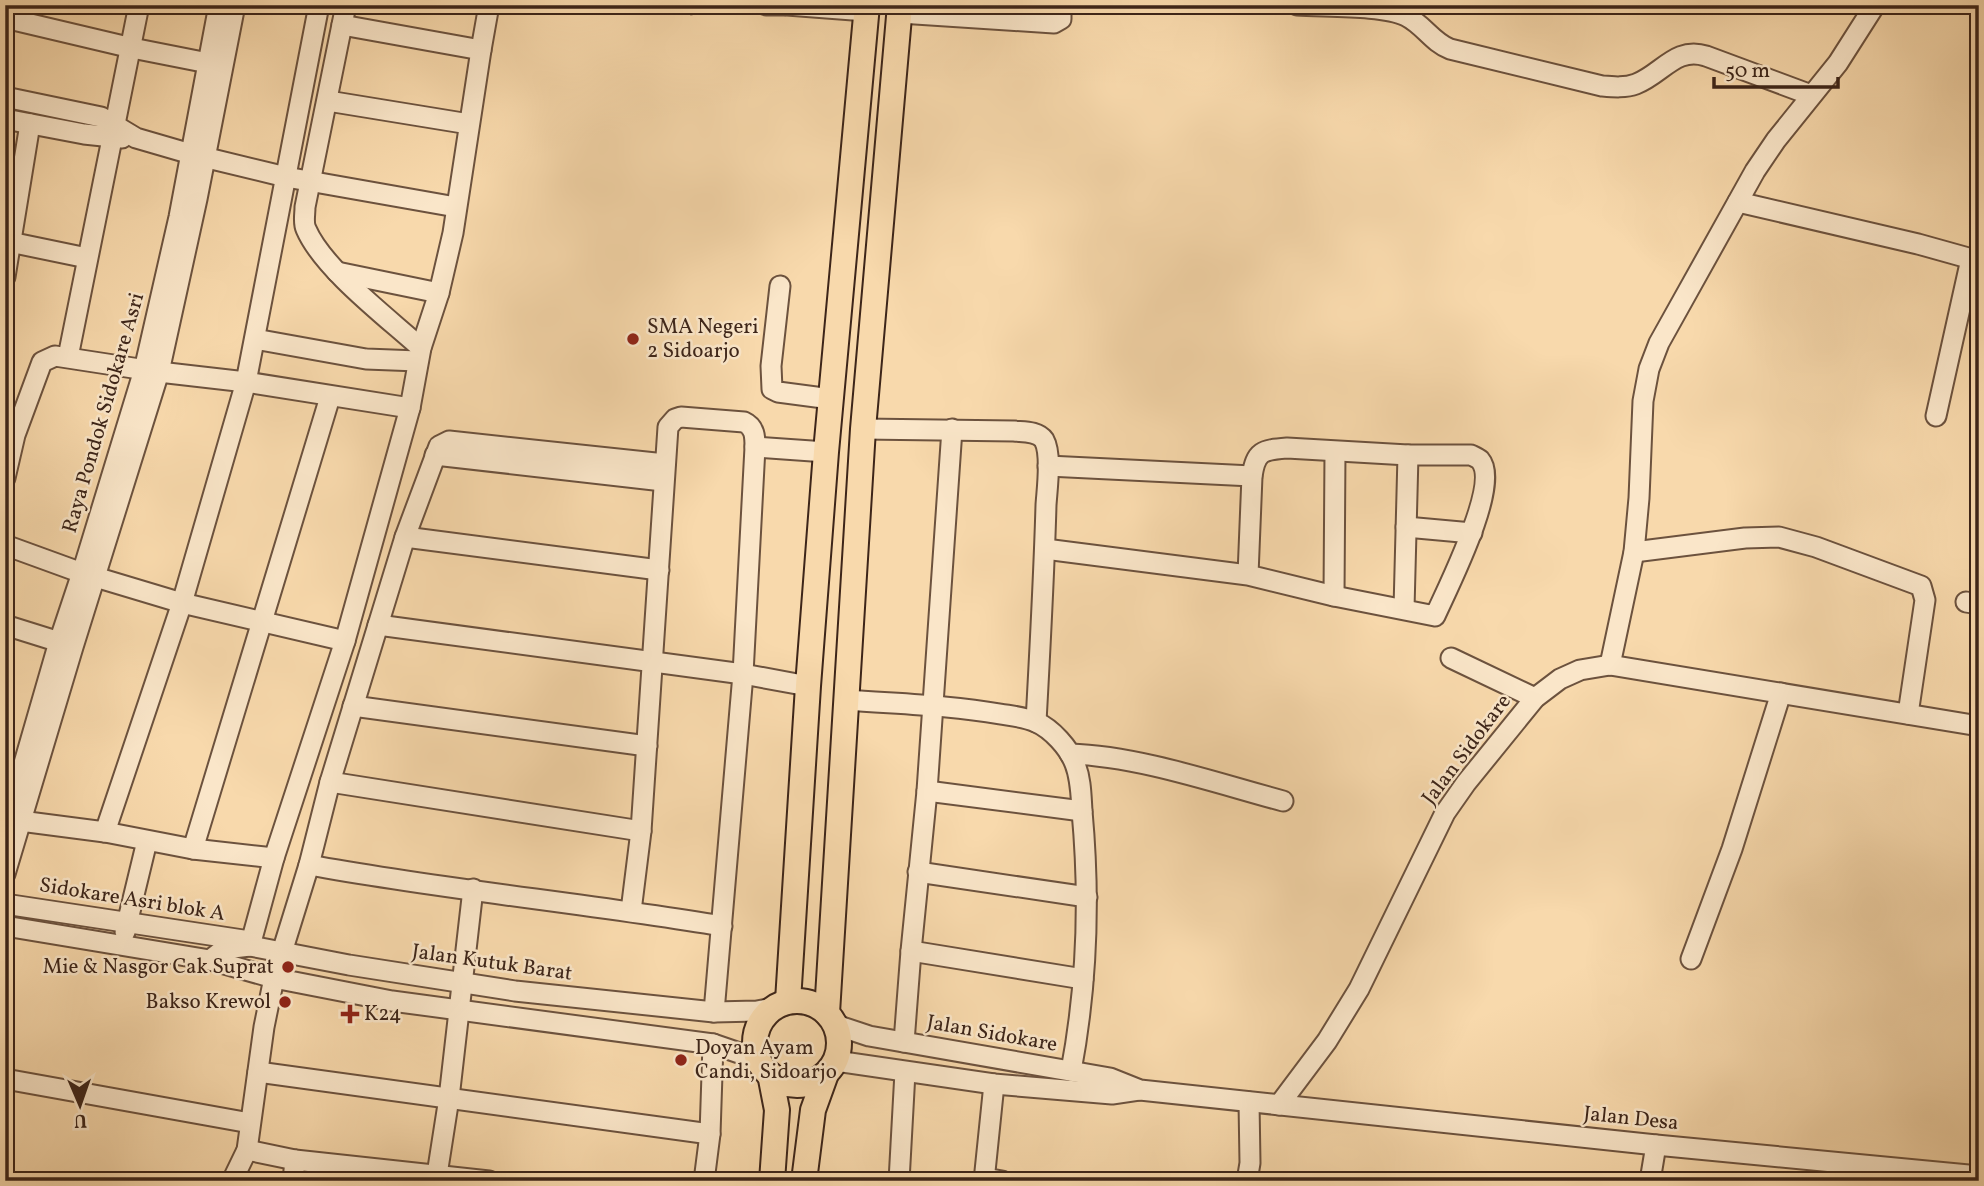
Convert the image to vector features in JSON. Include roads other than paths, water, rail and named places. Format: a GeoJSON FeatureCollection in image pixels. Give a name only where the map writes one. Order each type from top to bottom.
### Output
{"type":"FeatureCollection","features":[{"type":"Feature","properties":{"kind":"main road"},"geometry":{"type":"LineString","coordinates":[[780,1004],[867,8]]}},
{"type":"Feature","properties":{"kind":"main road"},"geometry":{"type":"LineString","coordinates":[[832,1019],[846,700],[863,429],[900,9]]}},
{"type":"Feature","properties":{"kind":"main road"},"geometry":{"type":"LineString","coordinates":[[844,269],[877,271]]}},
{"type":"Feature","properties":{"kind":"main road"},"geometry":{"type":"LineString","coordinates":[[772,1181],[777,1110],[766,1071],[755,1052],[757,1027],[764,1017],[780,1004],[801,1000],[815,1004],[832,1019],[840,1037],[840,1049],[813,1110],[804,1181]]}},
{"type":"Feature","properties":{"kind":"main road"},"geometry":{"type":"LineString","coordinates":[[766,1071],[786,1084],[800,1085],[814,1082],[831,1068]]}},
{"type":"Feature","properties":{"kind":"street"},"geometry":{"type":"LineString","coordinates":[[68,357],[139,5]]}},
{"type":"Feature","properties":{"kind":"street","name":"Raya Pondok Sidokare Asri"},"geometry":{"type":"LineString","coordinates":[[5,874],[10,821],[151,371],[179,217],[200,159],[208,63],[219,5]]}},
{"type":"Feature","properties":{"kind":"street"},"geometry":{"type":"LineString","coordinates":[[200,159],[235,5]]}},
{"type":"Feature","properties":{"kind":"street"},"geometry":{"type":"LineString","coordinates":[[106,832],[182,603],[246,382],[319,5]]}},
{"type":"Feature","properties":{"kind":"street"},"geometry":{"type":"LineString","coordinates":[[346,5],[305,207],[304,226],[318,252],[420,355]]}},
{"type":"Feature","properties":{"kind":"street"},"geometry":{"type":"LineString","coordinates":[[251,944],[274,858],[345,641],[410,408],[420,355],[439,293],[453,233],[489,5]]}},
{"type":"Feature","properties":{"kind":"street"},"geometry":{"type":"LineString","coordinates":[[766,5],[867,8]]}},
{"type":"Feature","properties":{"kind":"street"},"geometry":{"type":"LineString","coordinates":[[900,9],[983,12],[1054,23],[1061,19],[1061,5]]}},
{"type":"Feature","properties":{"kind":"street"},"geometry":{"type":"LineString","coordinates":[[1297,5],[1391,11],[1417,23],[1438,45],[1602,86],[1639,83],[1676,58],[1691,52],[1811,95]]}},
{"type":"Feature","properties":{"kind":"street"},"geometry":{"type":"LineString","coordinates":[[1610,666],[1634,552],[1643,401],[1649,369],[1658,343],[1776,140],[1838,64],[1875,5]]}},
{"type":"Feature","properties":{"kind":"street"},"geometry":{"type":"LineString","coordinates":[[5,18],[208,63]]}},
{"type":"Feature","properties":{"kind":"street"},"geometry":{"type":"LineString","coordinates":[[342,25],[481,50]]}},
{"type":"Feature","properties":{"kind":"street"},"geometry":{"type":"LineString","coordinates":[[5,97],[101,117],[112,131]]}},
{"type":"Feature","properties":{"kind":"street"},"geometry":{"type":"LineString","coordinates":[[328,101],[469,124]]}},
{"type":"Feature","properties":{"kind":"street"},"geometry":{"type":"LineString","coordinates":[[5,119],[30,124],[112,131],[200,159],[456,207]]}},
{"type":"Feature","properties":{"kind":"street"},"geometry":{"type":"LineString","coordinates":[[5,277],[30,124]]}},
{"type":"Feature","properties":{"kind":"street"},"geometry":{"type":"LineString","coordinates":[[1738,202],[1882,235],[1975,260],[1936,416]]}},
{"type":"Feature","properties":{"kind":"street"},"geometry":{"type":"LineString","coordinates":[[9,242],[87,258]]}},
{"type":"Feature","properties":{"kind":"street"},"geometry":{"type":"LineString","coordinates":[[337,272],[439,293]]}},
{"type":"Feature","properties":{"kind":"street"},"geometry":{"type":"LineString","coordinates":[[780,286],[771,366],[772,389],[831,399]]}},
{"type":"Feature","properties":{"kind":"street"},"geometry":{"type":"LineString","coordinates":[[255,339],[366,359],[420,355]]}},
{"type":"Feature","properties":{"kind":"street"},"geometry":{"type":"LineString","coordinates":[[5,478],[10,439],[42,362],[55,356],[410,408]]}},
{"type":"Feature","properties":{"kind":"street"},"geometry":{"type":"LineString","coordinates":[[193,849],[330,397]]}},
{"type":"Feature","properties":{"kind":"street"},"geometry":{"type":"LineString","coordinates":[[631,911],[641,831],[654,661],[668,427],[675,418],[681,417],[744,422],[754,431],[755,447],[743,674],[714,1012]]}},
{"type":"Feature","properties":{"kind":"street"},"geometry":{"type":"LineString","coordinates":[[863,429],[1033,433],[1045,442],[1048,466],[1036,722]]}},
{"type":"Feature","properties":{"kind":"street"},"geometry":{"type":"LineString","coordinates":[[904,1042],[927,791],[952,429]]}},
{"type":"Feature","properties":{"kind":"street"},"geometry":{"type":"LineString","coordinates":[[755,447],[827,452]]}},
{"type":"Feature","properties":{"kind":"street"},"geometry":{"type":"LineString","coordinates":[[1045,549],[1248,575],[1334,596],[1436,616],[1482,503],[1485,478],[1479,459],[1471,455],[1335,452],[1287,447],[1260,453],[1254,461],[1252,476],[1248,575]]}},
{"type":"Feature","properties":{"kind":"street"},"geometry":{"type":"LineString","coordinates":[[1334,596],[1335,452]]}},
{"type":"Feature","properties":{"kind":"street"},"geometry":{"type":"LineString","coordinates":[[232,1181],[247,1150],[264,1027],[274,978],[309,865],[330,782],[405,537],[435,455],[531,458],[664,472]]}},
{"type":"Feature","properties":{"kind":"street"},"geometry":{"type":"LineString","coordinates":[[1404,609],[1408,455]]}},
{"type":"Feature","properties":{"kind":"street"},"geometry":{"type":"LineString","coordinates":[[1048,466],[1252,476]]}},
{"type":"Feature","properties":{"kind":"street"},"geometry":{"type":"LineString","coordinates":[[1406,527],[1472,533]]}},
{"type":"Feature","properties":{"kind":"street"},"geometry":{"type":"LineString","coordinates":[[405,537],[659,570]]}},
{"type":"Feature","properties":{"kind":"street"},"geometry":{"type":"LineString","coordinates":[[1634,552],[1745,538],[1779,537],[1816,547],[1921,586],[1925,600],[1908,714]]}},
{"type":"Feature","properties":{"kind":"street"},"geometry":{"type":"LineString","coordinates":[[5,545],[89,575],[182,603],[345,641]]}},
{"type":"Feature","properties":{"kind":"street"},"geometry":{"type":"LineString","coordinates":[[5,625],[66,644]]}},
{"type":"Feature","properties":{"kind":"street"},"geometry":{"type":"LineString","coordinates":[[378,625],[654,661],[808,686]]}},
{"type":"Feature","properties":{"kind":"street"},"geometry":{"type":"LineString","coordinates":[[1451,658],[1535,698]]}},
{"type":"Feature","properties":{"kind":"street","name":"Jalan Sidokare"},"geometry":{"type":"LineString","coordinates":[[831,1068],[905,1072],[995,1084],[1112,1094],[1140,1090],[1279,1105],[1327,1041],[1359,989],[1445,813],[1497,743],[1535,698],[1560,679],[1580,670],[1610,666],[1979,726]]}},
{"type":"Feature","properties":{"kind":"street"},"geometry":{"type":"LineString","coordinates":[[1691,959],[1732,849],[1781,693]]}},
{"type":"Feature","properties":{"kind":"street"},"geometry":{"type":"LineString","coordinates":[[846,700],[983,711],[1036,722],[1058,739],[1070,754],[1079,775],[1087,897],[1083,979],[1071,1071]]}},
{"type":"Feature","properties":{"kind":"street"},"geometry":{"type":"LineString","coordinates":[[353,706],[647,746]]}},
{"type":"Feature","properties":{"kind":"street"},"geometry":{"type":"LineString","coordinates":[[1070,754],[1105,757],[1176,772],[1283,801]]}},
{"type":"Feature","properties":{"kind":"street"},"geometry":{"type":"LineString","coordinates":[[330,782],[641,831]]}},
{"type":"Feature","properties":{"kind":"street"},"geometry":{"type":"LineString","coordinates":[[927,791],[1082,811]]}},
{"type":"Feature","properties":{"kind":"street"},"geometry":{"type":"LineString","coordinates":[[10,821],[106,832],[193,849],[274,858]]}},
{"type":"Feature","properties":{"kind":"street"},"geometry":{"type":"LineString","coordinates":[[122,945],[147,841]]}},
{"type":"Feature","properties":{"kind":"street"},"geometry":{"type":"LineString","coordinates":[[309,865],[722,926]]}},
{"type":"Feature","properties":{"kind":"street"},"geometry":{"type":"LineString","coordinates":[[918,872],[1087,897]]}},
{"type":"Feature","properties":{"kind":"street"},"geometry":{"type":"LineString","coordinates":[[437,1177],[449,1098],[473,889]]}},
{"type":"Feature","properties":{"kind":"street","name":"Sidokare Asri blok A"},"geometry":{"type":"LineString","coordinates":[[5,904],[251,944]]}},
{"type":"Feature","properties":{"kind":"street"},"geometry":{"type":"LineString","coordinates":[[5,926],[210,960],[274,978],[392,1001],[713,1044],[745,1055],[766,1071]]}},
{"type":"Feature","properties":{"kind":"street","name":"Jalan Kutuk Barat"},"geometry":{"type":"LineString","coordinates":[[210,960],[223,949],[251,944],[349,965],[515,991],[714,1012],[757,1011],[780,1004]]}},
{"type":"Feature","properties":{"kind":"street"},"geometry":{"type":"LineString","coordinates":[[911,951],[1083,979]]}},
{"type":"Feature","properties":{"kind":"street","name":"Jalan Sidokare"},"geometry":{"type":"LineString","coordinates":[[832,1019],[858,1034],[1110,1078],[1140,1090]]}},
{"type":"Feature","properties":{"kind":"street"},"geometry":{"type":"LineString","coordinates":[[704,1181],[710,1134],[713,1044]]}},
{"type":"Feature","properties":{"kind":"street"},"geometry":{"type":"LineString","coordinates":[[258,1072],[710,1134]]}},
{"type":"Feature","properties":{"kind":"street"},"geometry":{"type":"LineString","coordinates":[[899,1181],[905,1072]]}},
{"type":"Feature","properties":{"kind":"street"},"geometry":{"type":"LineString","coordinates":[[5,1079],[250,1123]]}},
{"type":"Feature","properties":{"kind":"street"},"geometry":{"type":"LineString","coordinates":[[990,1180],[995,1084]]}},
{"type":"Feature","properties":{"kind":"street"},"geometry":{"type":"LineString","coordinates":[[1247,1181],[1250,1163],[1249,1102]]}},
{"type":"Feature","properties":{"kind":"street","name":"Jalan Desa"},"geometry":{"type":"LineString","coordinates":[[1279,1105],[1979,1176]]}},
{"type":"Feature","properties":{"kind":"street"},"geometry":{"type":"LineString","coordinates":[[1650,1181],[1657,1145]]}},
{"type":"Feature","properties":{"kind":"street"},"geometry":{"type":"LineString","coordinates":[[247,1150],[295,1160],[489,1181]]}},
{"type":"Feature","properties":{"kind":"street"},"geometry":{"type":"LineString","coordinates":[[293,1181],[295,1160]]}},
{"type":"Feature","properties":{"kind":"place","name":"SMA Negeri 2 Sidoarjo"},"geometry":{"type":"Point","coordinates":[633,339]}},
{"type":"Feature","properties":{"kind":"place","name":"Mie & Nasgor Cak Suprat"},"geometry":{"type":"Point","coordinates":[288,967]}},
{"type":"Feature","properties":{"kind":"place","name":"Bakso Krewol"},"geometry":{"type":"Point","coordinates":[285,1002]}},
{"type":"Feature","properties":{"kind":"place","name":"K24"},"geometry":{"type":"Point","coordinates":[350,1014]}},
{"type":"Feature","properties":{"kind":"place","name":"Doyan Ayam Candi, Sidoarjo"},"geometry":{"type":"Point","coordinates":[681,1060]}}]}
